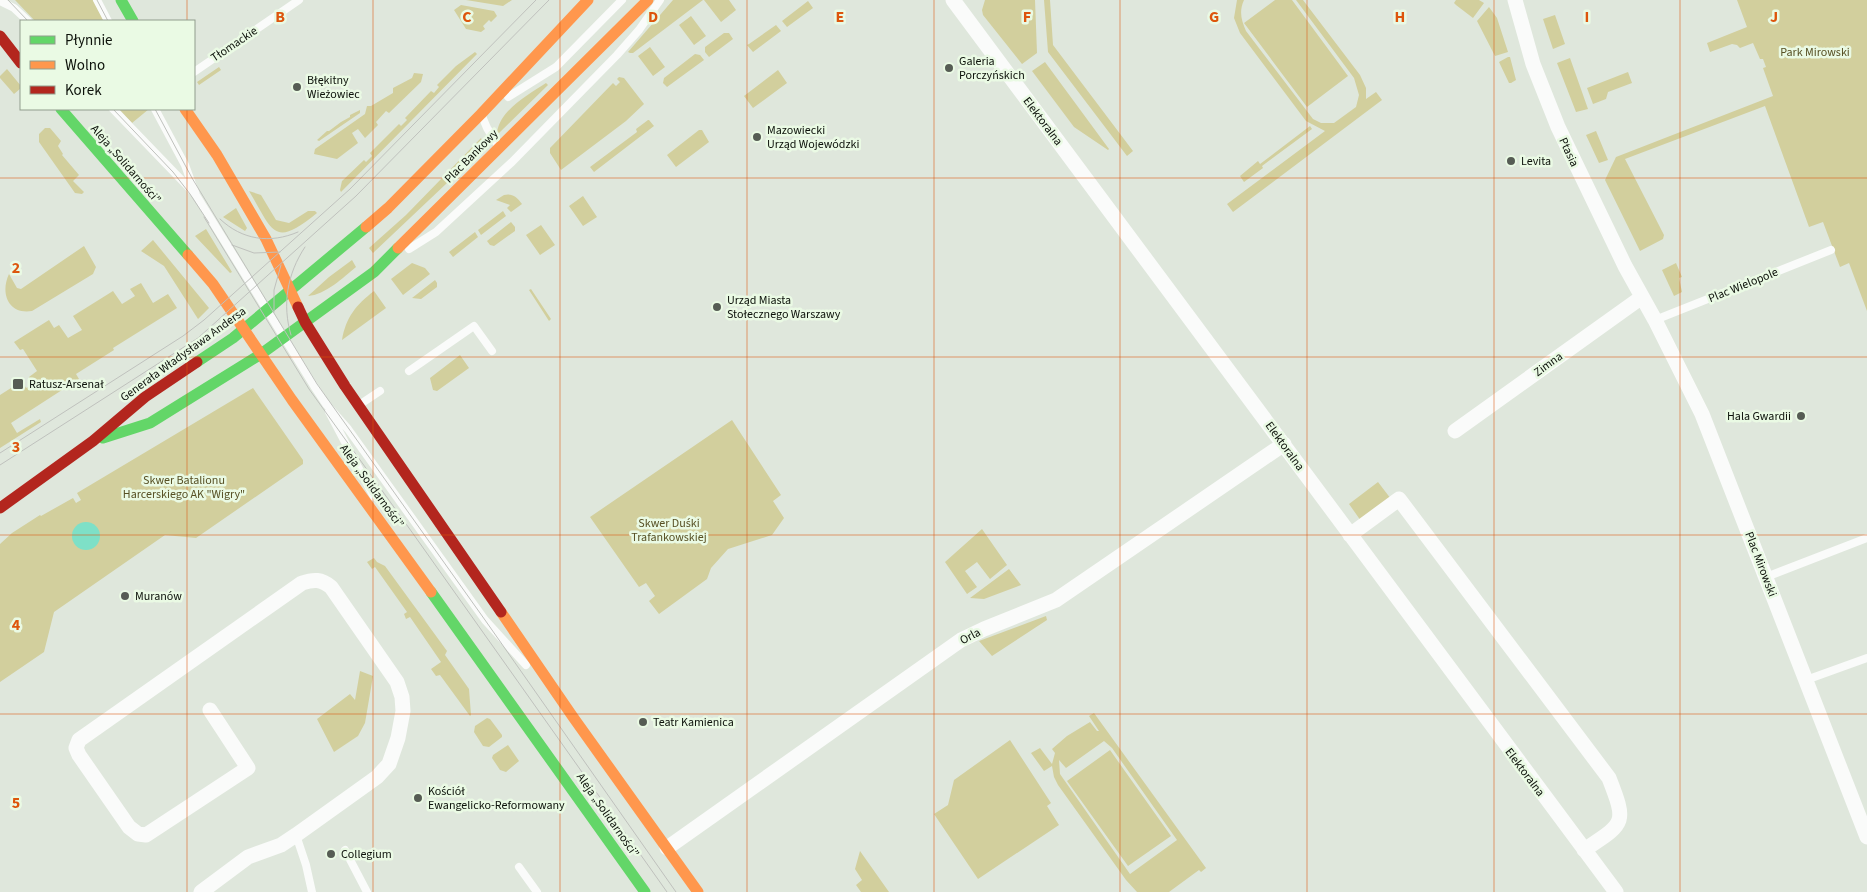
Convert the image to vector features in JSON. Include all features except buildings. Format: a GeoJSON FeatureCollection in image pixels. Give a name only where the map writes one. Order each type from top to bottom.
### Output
{"type":"FeatureCollection","features":[{"type":"Feature","properties":{"kind":"main road"},"geometry":{"type":"LineString","coordinates":[[121,0],[132,20]]}},
{"type":"Feature","properties":{"kind":"main road","name":"Plac Bankowy"},"geometry":{"type":"LineString","coordinates":[[289,290],[388,208],[481,114],[588,0]]}},
{"type":"Feature","properties":{"kind":"main road","name":"Plac Bankowy"},"geometry":{"type":"LineString","coordinates":[[305,322],[374,272],[648,0]]}},
{"type":"Feature","properties":{"kind":"main road"},"geometry":{"type":"LineString","coordinates":[[0,36],[20,62]]}},
{"type":"Feature","properties":{"kind":"main road","name":"Aleja „Solidarności”"},"geometry":{"type":"LineString","coordinates":[[62,110],[213,284],[645,892]]}},
{"type":"Feature","properties":{"kind":"main road"},"geometry":{"type":"LineString","coordinates":[[186,110],[217,155],[266,239],[305,322],[359,406],[573,716],[698,892]]}},
{"type":"Feature","properties":{"kind":"main road","name":"Generała Władysława Andersa"},"geometry":{"type":"LineString","coordinates":[[0,508],[93,441],[145,397],[220,348],[289,290]]}},
{"type":"Feature","properties":{"kind":"main road","name":"Generała Władysława Andersa"},"geometry":{"type":"LineString","coordinates":[[93,441],[150,423],[261,354],[305,322]]}},
{"type":"Feature","properties":{"kind":"street","name":"Elektoralna"},"geometry":{"type":"LineString","coordinates":[[953,0],[1616,892]]}},
{"type":"Feature","properties":{"kind":"street","name":"Ptasia"},"geometry":{"type":"LineString","coordinates":[[1515,0],[1533,64],[1558,127],[1624,266],[1642,297]]}},
{"type":"Feature","properties":{"kind":"street","name":"Plac Mirowski"},"geometry":{"type":"LineString","coordinates":[[1642,297],[1702,414],[1867,837]]}},
{"type":"Feature","properties":{"kind":"street","name":"Zimna"},"geometry":{"type":"LineString","coordinates":[[1455,431],[1642,297]]}},
{"type":"Feature","properties":{"kind":"street","name":"Orla"},"geometry":{"type":"LineString","coordinates":[[667,848],[961,640],[1056,600],[1284,444]]}},
{"type":"Feature","properties":{"kind":"street"},"geometry":{"type":"LineString","coordinates":[[1350,535],[1399,499],[1609,778],[1618,800],[1621,814],[1619,823],[1615,828],[1584,850]]}},
{"type":"Feature","properties":{"kind":"street"},"geometry":{"type":"LineString","coordinates":[[201,892],[248,857],[281,845],[377,778],[389,764],[398,738],[403,711],[402,697],[397,682],[331,587],[324,581],[313,580],[302,583],[79,740],[76,748],[79,756],[129,827],[138,834],[146,835],[248,768],[210,710]]}},
{"type":"Feature","properties":{"kind":"lane"},"geometry":{"type":"LineString","coordinates":[[97,0],[107,20]]}},
{"type":"Feature","properties":{"kind":"lane","name":"Tłomackie"},"geometry":{"type":"LineString","coordinates":[[195,71],[299,0]]}},
{"type":"Feature","properties":{"kind":"lane"},"geometry":{"type":"LineString","coordinates":[[499,148],[481,114],[556,67],[622,0]]}},
{"type":"Feature","properties":{"kind":"lane"},"geometry":{"type":"LineString","coordinates":[[374,272],[436,232],[474,198],[616,55],[639,30],[660,0]]}},
{"type":"Feature","properties":{"kind":"lane"},"geometry":{"type":"LineString","coordinates":[[0,1],[14,8],[27,20]]}},
{"type":"Feature","properties":{"kind":"lane"},"geometry":{"type":"LineString","coordinates":[[114,110],[196,195]]}},
{"type":"Feature","properties":{"kind":"lane"},"geometry":{"type":"LineString","coordinates":[[156,110],[185,165],[196,195],[326,404],[338,430],[409,560]]}},
{"type":"Feature","properties":{"kind":"lane","name":"Plac Wielopole"},"geometry":{"type":"LineString","coordinates":[[1655,320],[1831,250]]}},
{"type":"Feature","properties":{"kind":"lane"},"geometry":{"type":"LineString","coordinates":[[409,371],[474,326],[492,351]]}},
{"type":"Feature","properties":{"kind":"lane"},"geometry":{"type":"LineString","coordinates":[[359,406],[380,391]]}},
{"type":"Feature","properties":{"kind":"lane"},"geometry":{"type":"LineString","coordinates":[[326,404],[348,429],[485,620],[573,716]]}},
{"type":"Feature","properties":{"kind":"lane"},"geometry":{"type":"LineString","coordinates":[[1766,577],[1867,538]]}},
{"type":"Feature","properties":{"kind":"lane"},"geometry":{"type":"LineString","coordinates":[[1806,680],[1867,658]]}},
{"type":"Feature","properties":{"kind":"lane"},"geometry":{"type":"LineString","coordinates":[[296,835],[306,865],[312,892]]}},
{"type":"Feature","properties":{"kind":"lane"},"geometry":{"type":"LineString","coordinates":[[345,850],[367,892]]}},
{"type":"Feature","properties":{"kind":"lane"},"geometry":{"type":"LineString","coordinates":[[520,867],[537,892]]}},
{"type":"Feature","properties":{"kind":"green space"},"geometry":{"type":"Polygon","coordinates":[[[15,0],[93,0],[103,20],[34,20],[15,0]]]}},
{"type":"Feature","properties":{"kind":"green space"},"geometry":{"type":"Polygon","coordinates":[[[466,0],[512,0],[503,6],[466,0]]]}},
{"type":"Feature","properties":{"kind":"green space"},"geometry":{"type":"Polygon","coordinates":[[[673,0],[703,0],[633,53],[628,52],[673,0]]]}},
{"type":"Feature","properties":{"kind":"green space"},"geometry":{"type":"Polygon","coordinates":[[[704,0],[729,0],[736,10],[721,22],[704,0]]]}},
{"type":"Feature","properties":{"kind":"green space"},"geometry":{"type":"Polygon","coordinates":[[[985,0],[1035,0],[1037,53],[1022,64],[983,15],[982,10],[985,0]]]}},
{"type":"Feature","properties":{"kind":"green space"},"geometry":{"type":"Polygon","coordinates":[[[1044,0],[1050,0],[1053,45],[1133,151],[1127,156],[1048,52],[1044,0]]]}},
{"type":"Feature","properties":{"kind":"green space"},"geometry":{"type":"Polygon","coordinates":[[[1237,0],[1244,0],[1241,16],[1246,31],[1313,119],[1321,123],[1334,123],[1356,107],[1359,95],[1354,78],[1296,0],[1303,0],[1360,75],[1366,88],[1366,99],[1376,92],[1382,100],[1233,212],[1227,204],[1325,131],[1306,121],[1240,33],[1234,18],[1237,0]]]}},
{"type":"Feature","properties":{"kind":"green space"},"geometry":{"type":"Polygon","coordinates":[[[1275,0],[1292,0],[1348,76],[1307,107],[1244,23],[1275,0]]]}},
{"type":"Feature","properties":{"kind":"green space"},"geometry":{"type":"Polygon","coordinates":[[[1456,0],[1479,0],[1484,3],[1473,18],[1454,3],[1456,0]]]}},
{"type":"Feature","properties":{"kind":"green space","name":"Park Mirowski"},"geometry":{"type":"Polygon","coordinates":[[[1737,0],[1867,0],[1867,311],[1849,263],[1840,267],[1823,222],[1809,227],[1765,106],[1625,159],[1664,235],[1663,239],[1640,251],[1605,180],[1616,157],[1773,96],[1763,68],[1766,67],[1763,59],[1760,59],[1753,43],[1740,48],[1732,44],[1710,52],[1707,43],[1747,27],[1737,0]]]}},
{"type":"Feature","properties":{"kind":"green space"},"geometry":{"type":"Polygon","coordinates":[[[808,1],[813,8],[787,27],[782,21],[808,1]]]}},
{"type":"Feature","properties":{"kind":"green space"},"geometry":{"type":"Polygon","coordinates":[[[461,5],[494,11],[497,16],[483,26],[485,29],[481,32],[466,29],[454,10],[461,5]]]}},
{"type":"Feature","properties":{"kind":"green space"},"geometry":{"type":"Polygon","coordinates":[[[1489,7],[1497,18],[1508,52],[1495,56],[1477,21],[1489,7]]]}},
{"type":"Feature","properties":{"kind":"green space"},"geometry":{"type":"Polygon","coordinates":[[[1555,15],[1565,44],[1553,49],[1543,19],[1555,15]]]}},
{"type":"Feature","properties":{"kind":"green space"},"geometry":{"type":"Polygon","coordinates":[[[691,16],[706,36],[694,45],[679,25],[691,16]]]}},
{"type":"Feature","properties":{"kind":"green space"},"geometry":{"type":"Polygon","coordinates":[[[776,25],[781,31],[753,52],[747,45],[776,25]]]}},
{"type":"Feature","properties":{"kind":"green space"},"geometry":{"type":"Polygon","coordinates":[[[724,33],[729,33],[733,39],[709,57],[705,52],[705,47],[724,33]]]}},
{"type":"Feature","properties":{"kind":"green space"},"geometry":{"type":"Polygon","coordinates":[[[650,47],[665,67],[653,76],[638,56],[650,47]]]}},
{"type":"Feature","properties":{"kind":"green space"},"geometry":{"type":"Polygon","coordinates":[[[475,52],[477,54],[341,192],[342,181],[364,160],[366,162],[372,156],[370,153],[399,124],[401,126],[407,120],[405,118],[431,91],[434,93],[439,87],[437,85],[456,66],[475,52]]]}},
{"type":"Feature","properties":{"kind":"green space"},"geometry":{"type":"Polygon","coordinates":[[[695,54],[700,55],[704,60],[667,87],[663,83],[664,78],[695,54]]]}},
{"type":"Feature","properties":{"kind":"green space"},"geometry":{"type":"Polygon","coordinates":[[[1510,57],[1516,80],[1511,83],[1509,83],[1499,62],[1510,57]]]}},
{"type":"Feature","properties":{"kind":"green space"},"geometry":{"type":"Polygon","coordinates":[[[1570,58],[1588,109],[1576,112],[1557,63],[1570,58]]]}},
{"type":"Feature","properties":{"kind":"green space"},"geometry":{"type":"Polygon","coordinates":[[[1045,62],[1108,150],[1074,127],[1032,71],[1045,62]]]}},
{"type":"Feature","properties":{"kind":"green space"},"geometry":{"type":"Polygon","coordinates":[[[219,67],[221,70],[199,85],[197,82],[219,67]]]}},
{"type":"Feature","properties":{"kind":"green space"},"geometry":{"type":"Polygon","coordinates":[[[7,69],[20,85],[20,89],[14,94],[0,76],[7,69]]]}},
{"type":"Feature","properties":{"kind":"green space"},"geometry":{"type":"Polygon","coordinates":[[[778,70],[787,83],[753,108],[744,96],[778,70]]]}},
{"type":"Feature","properties":{"kind":"green space"},"geometry":{"type":"Polygon","coordinates":[[[1628,72],[1632,83],[1608,92],[1606,99],[1593,104],[1587,88],[1628,72]]]}},
{"type":"Feature","properties":{"kind":"green space"},"geometry":{"type":"Polygon","coordinates":[[[414,73],[423,74],[421,82],[389,113],[386,111],[376,122],[378,125],[365,138],[358,129],[352,133],[358,143],[337,159],[314,154],[315,149],[365,114],[367,106],[371,106],[393,93],[393,88],[412,78],[414,73]]]}},
{"type":"Feature","properties":{"kind":"green space"},"geometry":{"type":"Polygon","coordinates":[[[619,77],[624,78],[644,104],[626,121],[561,170],[550,153],[550,148],[613,83],[616,86],[620,82],[617,79],[619,77]]]}},
{"type":"Feature","properties":{"kind":"green space"},"geometry":{"type":"Polygon","coordinates":[[[546,83],[548,85],[499,133],[497,132],[504,116],[516,103],[546,83]]]}},
{"type":"Feature","properties":{"kind":"green space"},"geometry":{"type":"Polygon","coordinates":[[[120,110],[148,110],[132,123],[120,110]]]}},
{"type":"Feature","properties":{"kind":"green space"},"geometry":{"type":"Polygon","coordinates":[[[360,110],[360,113],[319,141],[317,140],[327,131],[360,110]]]}},
{"type":"Feature","properties":{"kind":"green space"},"geometry":{"type":"Polygon","coordinates":[[[648,120],[654,126],[594,172],[590,167],[637,132],[636,129],[648,120]]]}},
{"type":"Feature","properties":{"kind":"green space"},"geometry":{"type":"Polygon","coordinates":[[[1310,126],[1312,129],[1262,166],[1263,168],[1244,182],[1240,176],[1258,161],[1260,164],[1310,126]]]}},
{"type":"Feature","properties":{"kind":"green space"},"geometry":{"type":"Polygon","coordinates":[[[45,128],[50,128],[61,141],[58,146],[62,155],[79,175],[73,181],[84,192],[82,194],[75,193],[39,142],[39,134],[45,128]]]}},
{"type":"Feature","properties":{"kind":"green space"},"geometry":{"type":"Polygon","coordinates":[[[699,130],[702,130],[709,142],[676,167],[667,155],[699,130]]]}},
{"type":"Feature","properties":{"kind":"green space"},"geometry":{"type":"Polygon","coordinates":[[[1596,131],[1608,160],[1599,163],[1586,135],[1596,131]]]}},
{"type":"Feature","properties":{"kind":"green space"},"geometry":{"type":"Polygon","coordinates":[[[481,138],[484,148],[373,253],[369,248],[406,215],[481,138]]]}},
{"type":"Feature","properties":{"kind":"green space"},"geometry":{"type":"Polygon","coordinates":[[[249,191],[261,195],[276,220],[289,223],[308,211],[315,211],[317,213],[291,230],[282,232],[269,225],[249,191]]]}},
{"type":"Feature","properties":{"kind":"green space"},"geometry":{"type":"Polygon","coordinates":[[[504,195],[514,196],[522,204],[511,212],[507,208],[510,205],[496,200],[504,195]]]}},
{"type":"Feature","properties":{"kind":"green space"},"geometry":{"type":"Polygon","coordinates":[[[583,196],[597,217],[583,226],[569,206],[583,196]]]}},
{"type":"Feature","properties":{"kind":"green space"},"geometry":{"type":"Polygon","coordinates":[[[236,208],[247,228],[245,231],[223,217],[236,208]]]}},
{"type":"Feature","properties":{"kind":"green space"},"geometry":{"type":"Polygon","coordinates":[[[503,211],[506,216],[481,235],[478,230],[503,211]]]}},
{"type":"Feature","properties":{"kind":"green space"},"geometry":{"type":"Polygon","coordinates":[[[511,222],[515,227],[515,231],[494,246],[490,245],[487,241],[511,222]]]}},
{"type":"Feature","properties":{"kind":"green space"},"geometry":{"type":"Polygon","coordinates":[[[541,225],[555,245],[540,255],[526,235],[541,225]]]}},
{"type":"Feature","properties":{"kind":"green space"},"geometry":{"type":"Polygon","coordinates":[[[206,229],[232,272],[230,273],[195,236],[206,229]]]}},
{"type":"Feature","properties":{"kind":"green space"},"geometry":{"type":"Polygon","coordinates":[[[475,232],[478,237],[453,257],[449,252],[475,232]]]}},
{"type":"Feature","properties":{"kind":"green space"},"geometry":{"type":"Polygon","coordinates":[[[153,240],[209,308],[198,319],[164,266],[141,251],[153,240]]]}},
{"type":"Feature","properties":{"kind":"green space"},"geometry":{"type":"Polygon","coordinates":[[[84,246],[96,267],[93,274],[32,311],[17,310],[8,301],[5,288],[9,274],[17,288],[21,289],[84,246]]]}},
{"type":"Feature","properties":{"kind":"green space"},"geometry":{"type":"Polygon","coordinates":[[[352,260],[356,267],[346,276],[327,289],[308,296],[329,277],[352,260]]]}},
{"type":"Feature","properties":{"kind":"green space"},"geometry":{"type":"Polygon","coordinates":[[[412,263],[425,268],[430,274],[403,295],[391,279],[412,263]]]}},
{"type":"Feature","properties":{"kind":"green space"},"geometry":{"type":"Polygon","coordinates":[[[1676,263],[1682,277],[1679,278],[1682,292],[1674,296],[1662,270],[1676,263]]]}},
{"type":"Feature","properties":{"kind":"green space"},"geometry":{"type":"Polygon","coordinates":[[[435,280],[437,287],[421,299],[412,298],[435,280]]]}},
{"type":"Feature","properties":{"kind":"green space"},"geometry":{"type":"Polygon","coordinates":[[[141,283],[153,303],[168,294],[177,308],[113,348],[114,350],[76,374],[79,379],[11,423],[17,433],[40,419],[41,422],[0,448],[0,395],[22,381],[26,388],[33,384],[29,377],[37,371],[23,349],[20,350],[14,342],[49,320],[54,328],[59,325],[68,338],[82,330],[73,316],[113,291],[122,304],[135,296],[130,289],[141,283]]]}},
{"type":"Feature","properties":{"kind":"green space"},"geometry":{"type":"Polygon","coordinates":[[[531,289],[551,319],[549,321],[529,290],[531,289]]]}},
{"type":"Feature","properties":{"kind":"green space"},"geometry":{"type":"Polygon","coordinates":[[[374,291],[386,308],[342,340],[349,318],[362,301],[374,291]]]}},
{"type":"Feature","properties":{"kind":"green space"},"geometry":{"type":"Polygon","coordinates":[[[460,355],[469,368],[437,391],[433,390],[430,378],[460,355]]]}},
{"type":"Feature","properties":{"kind":"green space","name":"Skwer Batalionu Harcerskiego AK \"Wigry\""},"geometry":{"type":"Polygon","coordinates":[[[253,388],[303,460],[303,464],[196,538],[165,535],[54,612],[44,652],[0,682],[0,544],[12,533],[40,515],[73,498],[76,503],[81,500],[77,493],[253,388]]]}},
{"type":"Feature","properties":{"kind":"green space","name":"Skwer Duśki Trafankowskiej"},"geometry":{"type":"Polygon","coordinates":[[[732,420],[781,495],[773,501],[784,518],[772,535],[728,549],[711,568],[707,579],[659,614],[649,601],[655,596],[646,583],[639,587],[590,517],[732,420]]]}},
{"type":"Feature","properties":{"kind":"green space"},"geometry":{"type":"Polygon","coordinates":[[[1378,482],[1391,499],[1361,521],[1349,504],[1378,482]]]}},
{"type":"Feature","properties":{"kind":"green space"},"geometry":{"type":"Polygon","coordinates":[[[982,529],[1007,565],[990,579],[977,562],[965,571],[977,587],[967,594],[945,562],[982,529]]]}},
{"type":"Feature","properties":{"kind":"green space"},"geometry":{"type":"Polygon","coordinates":[[[374,558],[385,566],[447,651],[445,655],[469,689],[470,716],[440,675],[436,676],[431,669],[441,662],[410,617],[406,619],[404,614],[407,612],[375,567],[372,569],[367,562],[374,558]]]}},
{"type":"Feature","properties":{"kind":"green space"},"geometry":{"type":"Polygon","coordinates":[[[1009,569],[1021,585],[984,599],[970,598],[1009,569]]]}},
{"type":"Feature","properties":{"kind":"green space"},"geometry":{"type":"Polygon","coordinates":[[[1046,616],[1047,620],[992,656],[979,641],[1046,616]]]}},
{"type":"Feature","properties":{"kind":"green space"},"geometry":{"type":"Polygon","coordinates":[[[360,671],[373,676],[365,723],[358,736],[334,752],[317,719],[350,694],[355,700],[360,671]]]}},
{"type":"Feature","properties":{"kind":"green space"},"geometry":{"type":"Polygon","coordinates":[[[1094,713],[1206,868],[1201,872],[1199,870],[1169,892],[1137,892],[1126,880],[1058,785],[1052,766],[1044,771],[1031,753],[1040,748],[1052,764],[1055,753],[1052,749],[1067,736],[1090,722],[1099,731],[1089,716],[1094,713]],[[1104,741],[1066,768],[1059,760],[1060,774],[1130,874],[1177,840],[1112,748],[1104,741]]]}},
{"type":"Feature","properties":{"kind":"green space"},"geometry":{"type":"Polygon","coordinates":[[[487,718],[490,719],[502,735],[489,747],[483,746],[474,732],[475,726],[487,718]]]}},
{"type":"Feature","properties":{"kind":"green space"},"geometry":{"type":"Polygon","coordinates":[[[1010,740],[1051,803],[1047,806],[1059,825],[978,879],[934,814],[948,805],[954,780],[1010,740]]]}},
{"type":"Feature","properties":{"kind":"green space"},"geometry":{"type":"Polygon","coordinates":[[[508,745],[519,761],[506,772],[500,770],[492,758],[493,755],[508,745]]]}},
{"type":"Feature","properties":{"kind":"green space"},"geometry":{"type":"Polygon","coordinates":[[[1110,750],[1171,836],[1128,866],[1067,781],[1110,750]]]}},
{"type":"Feature","properties":{"kind":"green space"},"geometry":{"type":"Polygon","coordinates":[[[860,851],[889,892],[861,892],[856,885],[862,880],[855,869],[860,851]]]}},
{"type":"Feature","properties":{"kind":"shaded area"},"geometry":{"type":"Polygon","coordinates":[[[86,522],[96,526],[100,536],[96,546],[86,550],[76,546],[72,536],[76,526],[86,522]]]}},
{"type":"Feature","properties":{"kind":"tram line"},"geometry":{"type":"LineString","coordinates":[[8,0],[27,20]]}},
{"type":"Feature","properties":{"kind":"tram line"},"geometry":{"type":"LineString","coordinates":[[97,0],[107,20]]}},
{"type":"Feature","properties":{"kind":"tram line"},"geometry":{"type":"LineString","coordinates":[[0,453],[183,336],[204,320],[350,189],[536,0]]}},
{"type":"Feature","properties":{"kind":"tram line"},"geometry":{"type":"LineString","coordinates":[[0,465],[198,338],[356,196],[549,0]]}},
{"type":"Feature","properties":{"kind":"tram line"},"geometry":{"type":"LineString","coordinates":[[114,110],[173,172],[209,223]]}},
{"type":"Feature","properties":{"kind":"tram line"},"geometry":{"type":"LineString","coordinates":[[156,110],[192,178],[317,384],[676,892]]}},
{"type":"Feature","properties":{"kind":"tram line"},"geometry":{"type":"LineString","coordinates":[[204,217],[309,389],[667,892]]}},
{"type":"Feature","properties":{"kind":"tram line"},"geometry":{"type":"LineString","coordinates":[[220,219],[238,232],[257,238],[277,238],[298,232]]}},
{"type":"Feature","properties":{"kind":"tram line"},"geometry":{"type":"LineString","coordinates":[[232,245],[254,253],[280,252]]}},
{"type":"Feature","properties":{"kind":"tram line"},"geometry":{"type":"LineString","coordinates":[[291,335],[287,312],[288,290],[294,268],[305,247]]}},
{"type":"Feature","properties":{"kind":"tram line"},"geometry":{"type":"LineString","coordinates":[[274,312],[274,290],[281,265]]}},
{"type":"Feature","properties":{"kind":"traffic: fast"},"geometry":{"type":"LineString","coordinates":[[121,0],[132,20]]}},
{"type":"Feature","properties":{"kind":"traffic: fast"},"geometry":{"type":"LineString","coordinates":[[62,110],[188,255]]}},
{"type":"Feature","properties":{"kind":"traffic: fast"},"geometry":{"type":"LineString","coordinates":[[197,362],[233,338],[366,227]]}},
{"type":"Feature","properties":{"kind":"traffic: fast"},"geometry":{"type":"LineString","coordinates":[[103,438],[150,423],[261,354],[374,272],[398,248]]}},
{"type":"Feature","properties":{"kind":"traffic: fast"},"geometry":{"type":"LineString","coordinates":[[431,592],[645,892]]}},
{"type":"Feature","properties":{"kind":"traffic: slow"},"geometry":{"type":"LineString","coordinates":[[366,227],[388,208],[481,114],[588,0]]}},
{"type":"Feature","properties":{"kind":"traffic: slow"},"geometry":{"type":"LineString","coordinates":[[398,248],[648,0]]}},
{"type":"Feature","properties":{"kind":"traffic: slow"},"geometry":{"type":"LineString","coordinates":[[186,110],[217,155],[266,239],[298,307]]}},
{"type":"Feature","properties":{"kind":"traffic: slow"},"geometry":{"type":"LineString","coordinates":[[188,255],[213,284],[292,400],[431,592]]}},
{"type":"Feature","properties":{"kind":"traffic: slow"},"geometry":{"type":"LineString","coordinates":[[501,612],[573,717],[698,892]]}},
{"type":"Feature","properties":{"kind":"traffic: jam"},"geometry":{"type":"LineString","coordinates":[[0,36],[20,62]]}},
{"type":"Feature","properties":{"kind":"traffic: jam"},"geometry":{"type":"LineString","coordinates":[[298,307],[305,322],[345,386],[501,612]]}},
{"type":"Feature","properties":{"kind":"traffic: jam"},"geometry":{"type":"LineString","coordinates":[[0,508],[93,441],[145,397],[197,362]]}},
{"type":"Feature","properties":{"kind":"place","name":"Galeria Porczyńskich"},"geometry":{"type":"Point","coordinates":[949,68]}},
{"type":"Feature","properties":{"kind":"place","name":"Błękitny Wieżowiec"},"geometry":{"type":"Point","coordinates":[297,87]}},
{"type":"Feature","properties":{"kind":"place","name":"Mazowiecki Urząd Wojewódzki"},"geometry":{"type":"Point","coordinates":[757,137]}},
{"type":"Feature","properties":{"kind":"place","name":"Levita"},"geometry":{"type":"Point","coordinates":[1511,161]}},
{"type":"Feature","properties":{"kind":"place","name":"Urząd Miasta Stołecznego Warszawy"},"geometry":{"type":"Point","coordinates":[717,307]}},
{"type":"Feature","properties":{"kind":"place","name":"Ratusz-Arsenał"},"geometry":{"type":"Point","coordinates":[18,384]}},
{"type":"Feature","properties":{"kind":"place","name":"Hala Gwardii"},"geometry":{"type":"Point","coordinates":[1801,416]}},
{"type":"Feature","properties":{"kind":"place","name":"Muranów"},"geometry":{"type":"Point","coordinates":[125,596]}},
{"type":"Feature","properties":{"kind":"place","name":"Teatr Kamienica"},"geometry":{"type":"Point","coordinates":[643,722]}},
{"type":"Feature","properties":{"kind":"place","name":"Kościół Ewangelicko-Reformowany"},"geometry":{"type":"Point","coordinates":[418,798]}},
{"type":"Feature","properties":{"kind":"place","name":"Collegium"},"geometry":{"type":"Point","coordinates":[331,854]}}]}
